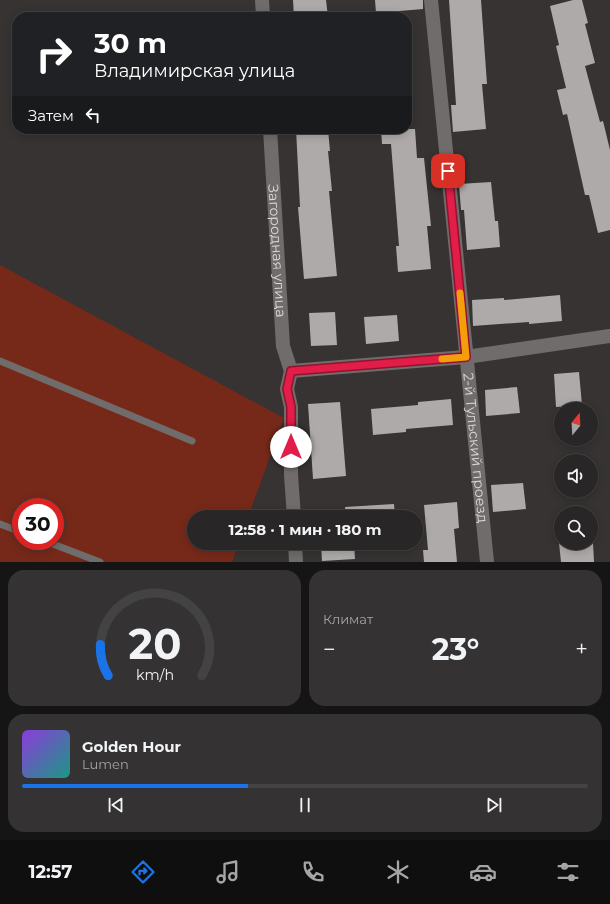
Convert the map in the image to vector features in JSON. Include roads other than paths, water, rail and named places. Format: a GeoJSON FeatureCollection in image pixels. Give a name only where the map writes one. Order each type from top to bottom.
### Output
{"type":"FeatureCollection","features":[{"type":"Feature","properties":{"kind":"street"},"geometry":{"type":"LineString","coordinates":[[262,0],[263,12]]}},
{"type":"Feature","properties":{"kind":"street","name":"2-й Тульский проезд"},"geometry":{"type":"LineString","coordinates":[[431,0],[487,562]]}},
{"type":"Feature","properties":{"kind":"street","name":"Загородная улица"},"geometry":{"type":"LineString","coordinates":[[270,134],[283,346],[291,371]]}},
{"type":"Feature","properties":{"kind":"street"},"geometry":{"type":"LineString","coordinates":[[294,510],[291,474],[291,407],[287,389],[291,371],[466,357],[610,336]]}},
{"type":"Feature","properties":{"kind":"street"},"geometry":{"type":"LineString","coordinates":[[295,550],[296,562]]}},
{"type":"Feature","properties":{"kind":"lane"},"geometry":{"type":"LineString","coordinates":[[0,361],[192,441]]}},
{"type":"Feature","properties":{"kind":"lane"},"geometry":{"type":"LineString","coordinates":[[0,524],[12,529]]}},
{"type":"Feature","properties":{"kind":"lane"},"geometry":{"type":"LineString","coordinates":[[64,548],[100,562]]}}]}
